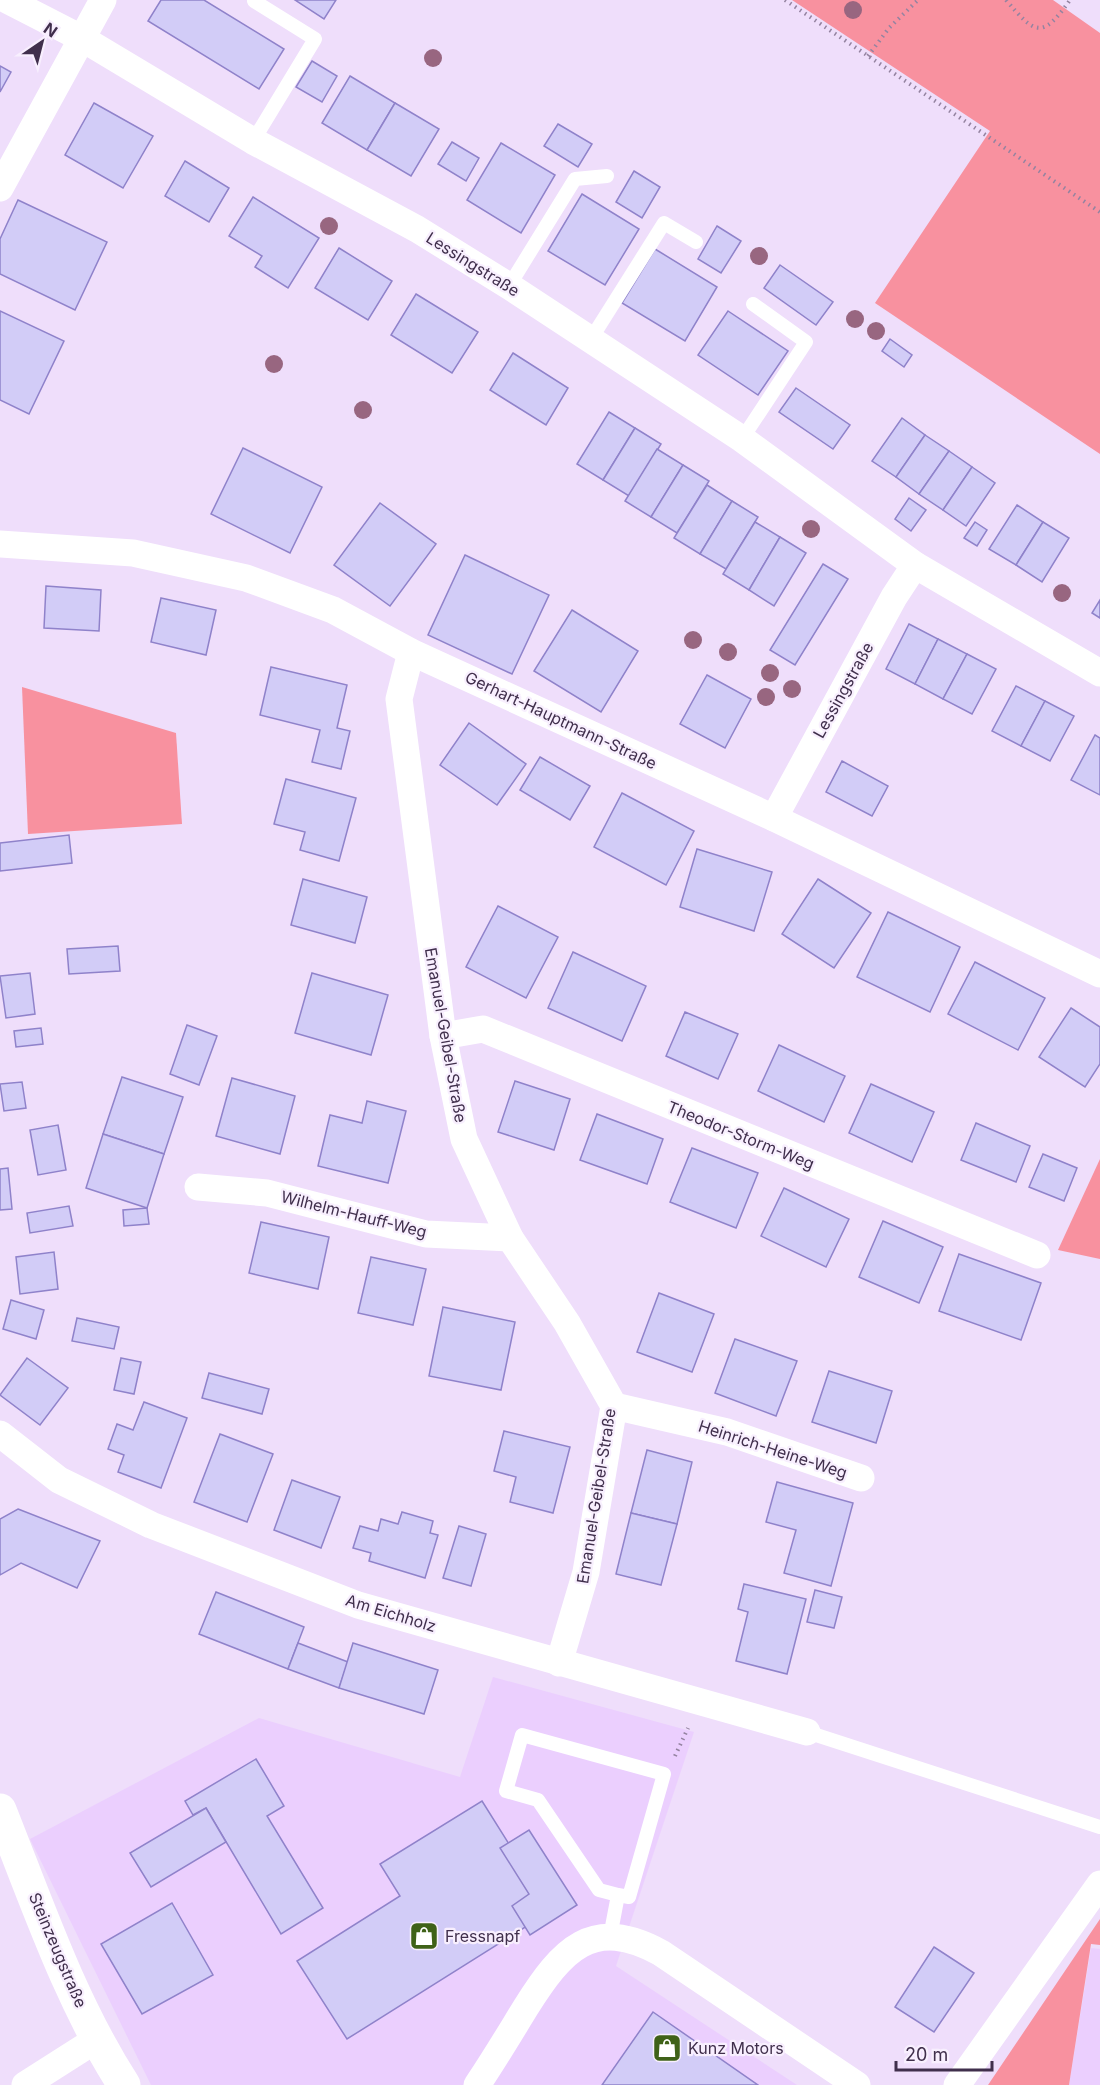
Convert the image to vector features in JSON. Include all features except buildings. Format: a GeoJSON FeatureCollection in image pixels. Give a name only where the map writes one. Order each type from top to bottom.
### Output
{"type":"FeatureCollection","features":[{"type":"Feature","properties":{"kind":"street","name":"Lessingstraße"},"geometry":{"type":"LineString","coordinates":[[7,0],[83,39],[253,141],[417,229],[591,339],[742,440],[915,565],[1100,673]]}},
{"type":"Feature","properties":{"kind":"street"},"geometry":{"type":"LineString","coordinates":[[0,188],[103,0]]}},
{"type":"Feature","properties":{"kind":"street","name":"Gerhart-Hauptmann-Straße"},"geometry":{"type":"LineString","coordinates":[[0,544],[133,553],[246,578],[333,610],[411,652],[774,818],[1100,974]]}},
{"type":"Feature","properties":{"kind":"street","name":"Lessingstraße"},"geometry":{"type":"LineString","coordinates":[[774,818],[894,597],[915,565]]}},
{"type":"Feature","properties":{"kind":"street","name":"Emanuel-Geibel-Straße"},"geometry":{"type":"LineString","coordinates":[[411,652],[399,699],[443,1036],[464,1139],[510,1238],[567,1323],[614,1406],[586,1572],[559,1663]]}},
{"type":"Feature","properties":{"kind":"street","name":"Theodor-Storm-Weg"},"geometry":{"type":"LineString","coordinates":[[443,1036],[483,1029],[1037,1255]]}},
{"type":"Feature","properties":{"kind":"street","name":"Wilhelm-Hauff-Weg"},"geometry":{"type":"LineString","coordinates":[[198,1187],[267,1193],[426,1234],[510,1238]]}},
{"type":"Feature","properties":{"kind":"street","name":"Heinrich-Heine-Weg"},"geometry":{"type":"LineString","coordinates":[[614,1406],[728,1432],[861,1478]]}},
{"type":"Feature","properties":{"kind":"street","name":"Am Eichholz"},"geometry":{"type":"LineString","coordinates":[[0,1434],[59,1480],[151,1525],[358,1605],[807,1732]]}},
{"type":"Feature","properties":{"kind":"street","name":"Steinzeugstraße"},"geometry":{"type":"LineString","coordinates":[[0,1810],[59,1956],[97,2039],[124,2085]]}},
{"type":"Feature","properties":{"kind":"street"},"geometry":{"type":"LineString","coordinates":[[957,2085],[1100,1884]]}},
{"type":"Feature","properties":{"kind":"street"},"geometry":{"type":"LineString","coordinates":[[477,2085],[558,1960],[585,1941],[610,1936],[644,1944],[661,1953],[857,2085]]}},
{"type":"Feature","properties":{"kind":"street"},"geometry":{"type":"LineString","coordinates":[[25,2085],[97,2039]]}},
{"type":"Feature","properties":{"kind":"lane"},"geometry":{"type":"LineString","coordinates":[[253,141],[315,39],[254,1]]}},
{"type":"Feature","properties":{"kind":"lane"},"geometry":{"type":"LineString","coordinates":[[509,286],[575,180],[607,176]]}},
{"type":"Feature","properties":{"kind":"lane"},"geometry":{"type":"LineString","coordinates":[[591,339],[664,223],[696,242]]}},
{"type":"Feature","properties":{"kind":"lane"},"geometry":{"type":"LineString","coordinates":[[742,440],[806,342],[753,304]]}},
{"type":"Feature","properties":{"kind":"lane"},"geometry":{"type":"LineString","coordinates":[[807,1732],[1100,1827]]}},
{"type":"Feature","properties":{"kind":"lane"},"geometry":{"type":"LineString","coordinates":[[522,1735],[664,1774],[628,1897],[618,1895],[599,1890],[538,1800],[506,1791],[522,1735]]}},
{"type":"Feature","properties":{"kind":"lane"},"geometry":{"type":"LineString","coordinates":[[610,1936],[618,1895]]}},
{"type":"Feature","properties":{"kind":"path"},"geometry":{"type":"LineString","coordinates":[[785,0],[1100,212]]}},
{"type":"Feature","properties":{"kind":"path"},"geometry":{"type":"LineString","coordinates":[[868,56],[889,28],[918,0]]}},
{"type":"Feature","properties":{"kind":"path"},"geometry":{"type":"LineString","coordinates":[[1006,0],[1025,23],[1033,28],[1042,29],[1051,24],[1070,0]]}},
{"type":"Feature","properties":{"kind":"shaded area"},"geometry":{"type":"Polygon","coordinates":[[[792,0],[1053,0],[1100,33],[1100,454],[875,303],[990,131],[792,0]]]}},
{"type":"Feature","properties":{"kind":"shaded area"},"geometry":{"type":"Polygon","coordinates":[[[22,687],[176,733],[182,824],[28,834],[22,687]]]}},
{"type":"Feature","properties":{"kind":"shaded area"},"geometry":{"type":"Polygon","coordinates":[[[1100,1159],[1100,1259],[1058,1250],[1100,1159]]]}},
{"type":"Feature","properties":{"kind":"shaded area"},"geometry":{"type":"Polygon","coordinates":[[[493,1677],[694,1732],[616,1966],[797,2085],[151,2085],[30,1839],[259,1718],[460,1777],[493,1677]]]}},
{"type":"Feature","properties":{"kind":"shaded area"},"geometry":{"type":"Polygon","coordinates":[[[1100,1919],[1100,1945],[1091,1944],[1069,2085],[988,2085],[1100,1919]]]}},
{"type":"Feature","properties":{"kind":"shaded area"},"geometry":{"type":"Polygon","coordinates":[[[1091,1948],[1100,1949],[1100,2085],[1069,2085],[1091,1948]]]}},
{"type":"Feature","properties":{"kind":"place","name":"Fressnapf"},"geometry":{"type":"Point","coordinates":[424,1936]}},
{"type":"Feature","properties":{"kind":"place","name":"Kunz Motors"},"geometry":{"type":"Point","coordinates":[667,2048]}}]}
